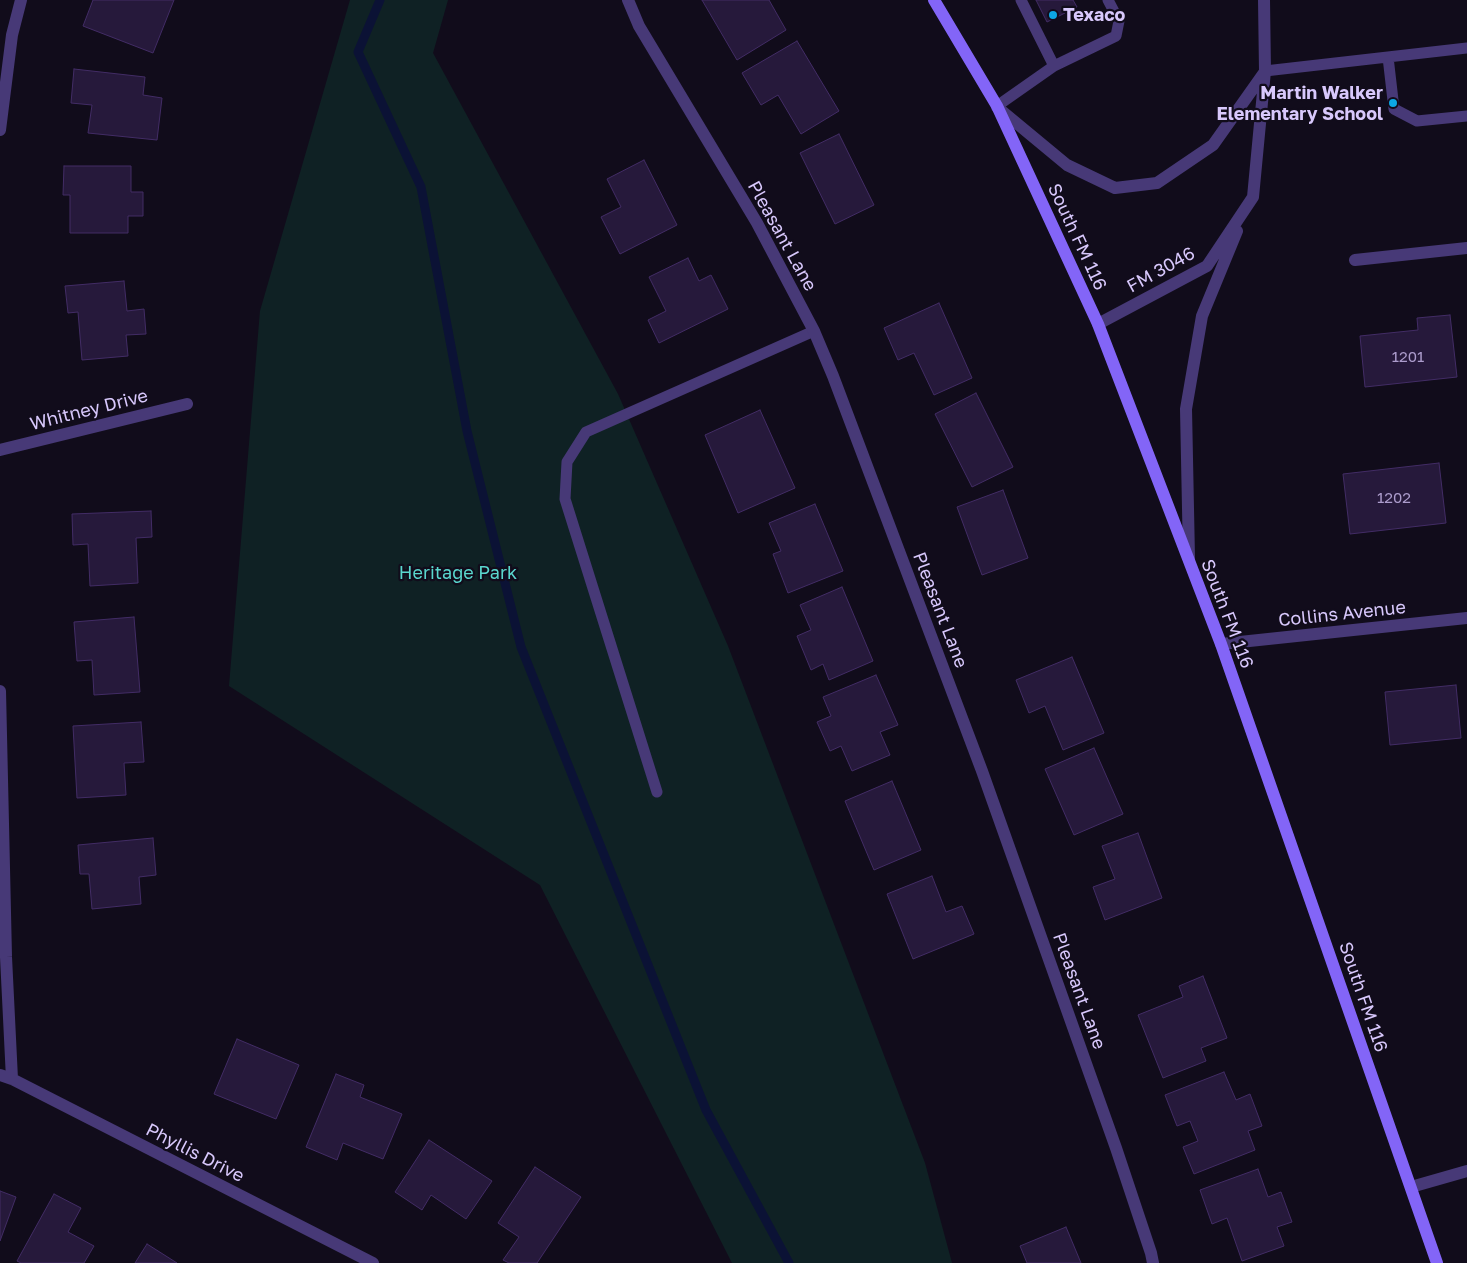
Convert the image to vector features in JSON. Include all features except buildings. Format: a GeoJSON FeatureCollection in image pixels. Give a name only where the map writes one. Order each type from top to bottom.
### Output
{"type":"FeatureCollection","features":[{"type":"Feature","properties":{"kind":"main road","name":"South FM 116"},"geometry":{"type":"LineString","coordinates":[[934,0],[997,106],[1098,324],[1221,644],[1437,1263]]}},
{"type":"Feature","properties":{"kind":"street"},"geometry":{"type":"LineString","coordinates":[[0,130],[6,37],[21,0]]}},
{"type":"Feature","properties":{"kind":"street","name":"Pleasant Lane"},"geometry":{"type":"LineString","coordinates":[[628,0],[639,26],[757,223],[814,331],[833,376],[982,770],[1116,1148],[1153,1263]]}},
{"type":"Feature","properties":{"kind":"street","name":"FM 3046"},"geometry":{"type":"LineString","coordinates":[[1098,324],[1207,266],[1253,197],[1265,71],[1264,0]]}},
{"type":"Feature","properties":{"kind":"street"},"geometry":{"type":"LineString","coordinates":[[997,106],[1067,165],[1115,188],[1157,183],[1213,145],[1265,71]]}},
{"type":"Feature","properties":{"kind":"street"},"geometry":{"type":"LineString","coordinates":[[1189,563],[1186,409],[1202,316],[1248,204]]}},
{"type":"Feature","properties":{"kind":"street"},"geometry":{"type":"LineString","coordinates":[[1356,260],[1467,248]]}},
{"type":"Feature","properties":{"kind":"street","name":"Whitney Drive"},"geometry":{"type":"LineString","coordinates":[[0,450],[187,404]]}},
{"type":"Feature","properties":{"kind":"street","name":"Collins Avenue"},"geometry":{"type":"LineString","coordinates":[[1221,644],[1467,618]]}},
{"type":"Feature","properties":{"kind":"street"},"geometry":{"type":"LineString","coordinates":[[0,690],[6,957],[6,1077]]}},
{"type":"Feature","properties":{"kind":"street","name":"Phyllis Drive"},"geometry":{"type":"LineString","coordinates":[[6,1077],[373,1263]]}},
{"type":"Feature","properties":{"kind":"street"},"geometry":{"type":"LineString","coordinates":[[1411,1187],[1467,1171]]}},
{"type":"Feature","properties":{"kind":"lane"},"geometry":{"type":"LineString","coordinates":[[1021,0],[1054,66]]}},
{"type":"Feature","properties":{"kind":"lane"},"geometry":{"type":"LineString","coordinates":[[997,106],[1054,66],[1116,36],[1119,21],[1108,0]]}},
{"type":"Feature","properties":{"kind":"lane"},"geometry":{"type":"LineString","coordinates":[[1265,71],[1467,48]]}},
{"type":"Feature","properties":{"kind":"lane"},"geometry":{"type":"LineString","coordinates":[[1388,57],[1394,109],[1417,121],[1467,116]]}},
{"type":"Feature","properties":{"kind":"lane"},"geometry":{"type":"LineString","coordinates":[[657,792],[565,499],[567,462],[586,432],[814,331]]}},
{"type":"Feature","properties":{"kind":"green space","name":"Heritage Park"},"geometry":{"type":"Polygon","coordinates":[[[350,0],[448,0],[433,53],[618,394],[728,646],[925,1163],[952,1263],[732,1263],[540,885],[229,686],[260,311],[350,0]]]}},
{"type":"Feature","properties":{"kind":"waterway"},"geometry":{"type":"LineString","coordinates":[[380,0],[358,52],[421,187],[467,431],[521,647],[706,1110],[789,1263]]}},
{"type":"Feature","properties":{"kind":"place","name":"Texaco"},"geometry":{"type":"Point","coordinates":[1053,15]}},
{"type":"Feature","properties":{"kind":"place","name":"Martin Walker Elementary School"},"geometry":{"type":"Point","coordinates":[1393,103]}}]}
